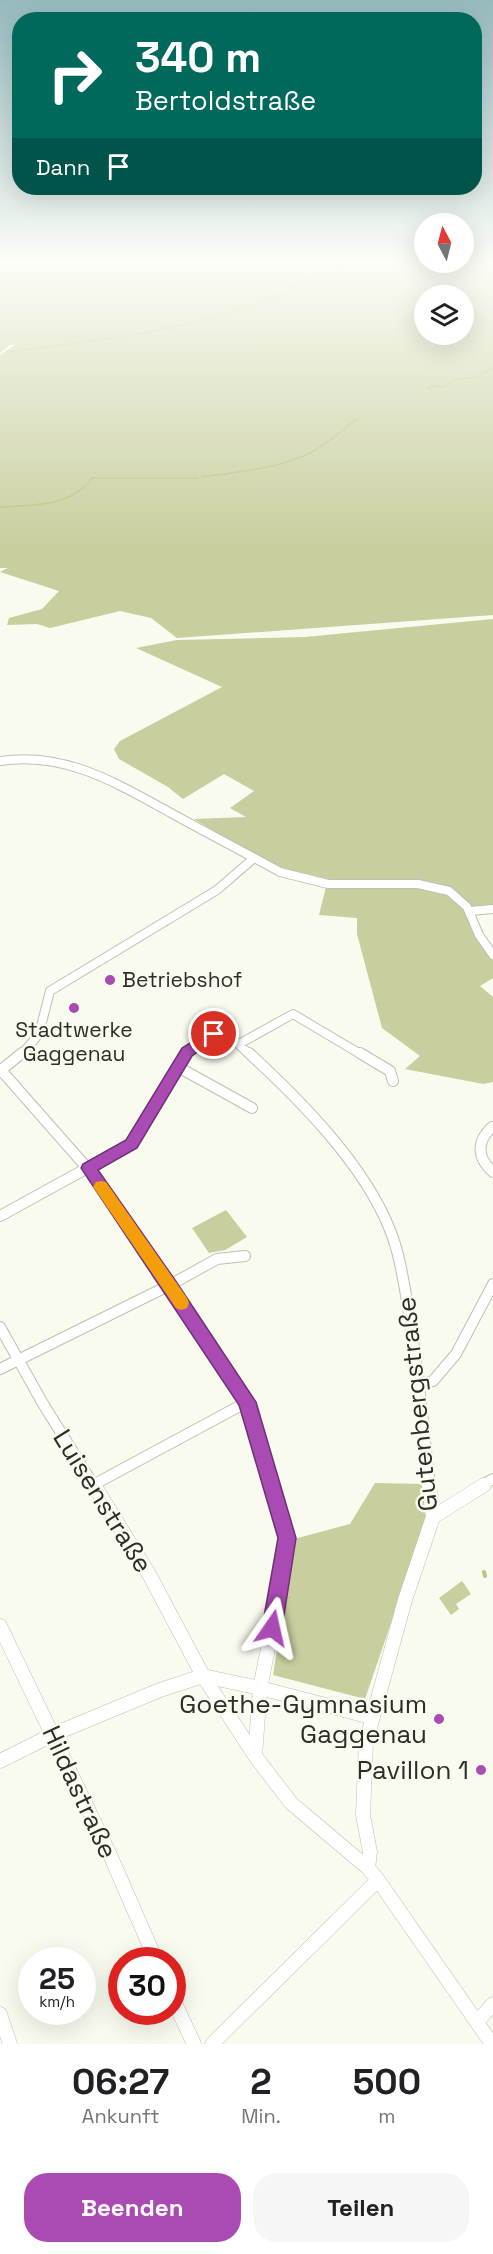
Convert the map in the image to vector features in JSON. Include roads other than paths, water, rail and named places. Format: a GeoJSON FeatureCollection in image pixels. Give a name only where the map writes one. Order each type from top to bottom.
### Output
{"type":"FeatureCollection","features":[{"type":"Feature","properties":{"kind":"street"},"geometry":{"type":"LineString","coordinates":[[0,761],[30,757],[79,766],[280,872],[332,885],[421,884],[439,887],[453,893],[471,911],[478,932],[493,955]]}},
{"type":"Feature","properties":{"kind":"street"},"geometry":{"type":"LineString","coordinates":[[254,858],[217,890],[50,991],[39,1034],[19,1057],[0,1070],[88,1168],[170,1285],[247,1402],[287,1538],[277,1604],[260,1688],[255,1756]]}},
{"type":"Feature","properties":{"kind":"street"},"geometry":{"type":"LineString","coordinates":[[471,911],[493,909]]}},
{"type":"Feature","properties":{"kind":"street"},"geometry":{"type":"LineString","coordinates":[[239,1044],[293,1014],[390,1071],[393,1081]]}},
{"type":"Feature","properties":{"kind":"street","name":"Gutenbergstraße"},"geometry":{"type":"LineString","coordinates":[[178,1067],[187,1052],[214,1034],[222,1032],[239,1044],[304,1105],[348,1160],[390,1230],[403,1278],[420,1384],[433,1517],[405,1600],[371,1717],[363,1774],[363,1815],[373,1874]]}},
{"type":"Feature","properties":{"kind":"street"},"geometry":{"type":"LineString","coordinates":[[0,1216],[131,1144],[178,1067],[252,1108]]}},
{"type":"Feature","properties":{"kind":"street"},"geometry":{"type":"LineString","coordinates":[[492,1127],[482,1138],[479,1146],[481,1158],[493,1172]]}},
{"type":"Feature","properties":{"kind":"street"},"geometry":{"type":"LineString","coordinates":[[0,1369],[170,1285],[217,1259],[245,1256]]}},
{"type":"Feature","properties":{"kind":"street"},"geometry":{"type":"LineString","coordinates":[[420,1384],[433,1381],[456,1354],[493,1284]]}},
{"type":"Feature","properties":{"kind":"street","name":"Luisenstraße"},"geometry":{"type":"LineString","coordinates":[[0,1327],[93,1485],[150,1576],[203,1676],[255,1756],[291,1803],[373,1874],[492,2044]]}},
{"type":"Feature","properties":{"kind":"street"},"geometry":{"type":"LineString","coordinates":[[93,1485],[247,1402]]}},
{"type":"Feature","properties":{"kind":"street"},"geometry":{"type":"LineString","coordinates":[[433,1517],[493,1479]]}},
{"type":"Feature","properties":{"kind":"street","name":"Hildastraße"},"geometry":{"type":"LineString","coordinates":[[0,1626],[54,1734],[150,1947]]}},
{"type":"Feature","properties":{"kind":"street"},"geometry":{"type":"LineString","coordinates":[[0,1761],[54,1734],[160,1690],[203,1676],[260,1688],[371,1717]]}},
{"type":"Feature","properties":{"kind":"street"},"geometry":{"type":"LineString","coordinates":[[212,2044],[373,1874]]}},
{"type":"Feature","properties":{"kind":"street"},"geometry":{"type":"LineString","coordinates":[[477,2022],[493,2004]]}},
{"type":"Feature","properties":{"kind":"street"},"geometry":{"type":"LineString","coordinates":[[0,2014],[10,2044]]}},
{"type":"Feature","properties":{"kind":"street"},"geometry":{"type":"LineString","coordinates":[[185,2025],[194,2044]]}},
{"type":"Feature","properties":{"kind":"waterway"},"geometry":{"type":"LineString","coordinates":[[427,389],[432,386],[444,387],[454,380],[477,377],[493,368]]}},
{"type":"Feature","properties":{"kind":"waterway"},"geometry":{"type":"LineString","coordinates":[[202,477],[258,469],[299,458],[312,452],[358,419]]}},
{"type":"Feature","properties":{"kind":"waterway"},"geometry":{"type":"LineString","coordinates":[[0,507],[51,503],[74,494],[92,478],[198,478]]}},
{"type":"Feature","properties":{"kind":"waterway"},"geometry":{"type":"LineString","coordinates":[[484,1572],[485,1576]]}},
{"type":"Feature","properties":{"kind":"place","name":"Betriebshof"},"geometry":{"type":"Point","coordinates":[110,980]}},
{"type":"Feature","properties":{"kind":"place","name":"Stadtwerke Gaggenau"},"geometry":{"type":"Point","coordinates":[74,1008]}},
{"type":"Feature","properties":{"kind":"place","name":"Goethe-Gymnasium Gaggenau"},"geometry":{"type":"Point","coordinates":[439,1719]}},
{"type":"Feature","properties":{"kind":"place","name":"Pavillon 1"},"geometry":{"type":"Point","coordinates":[481,1770]}}]}
